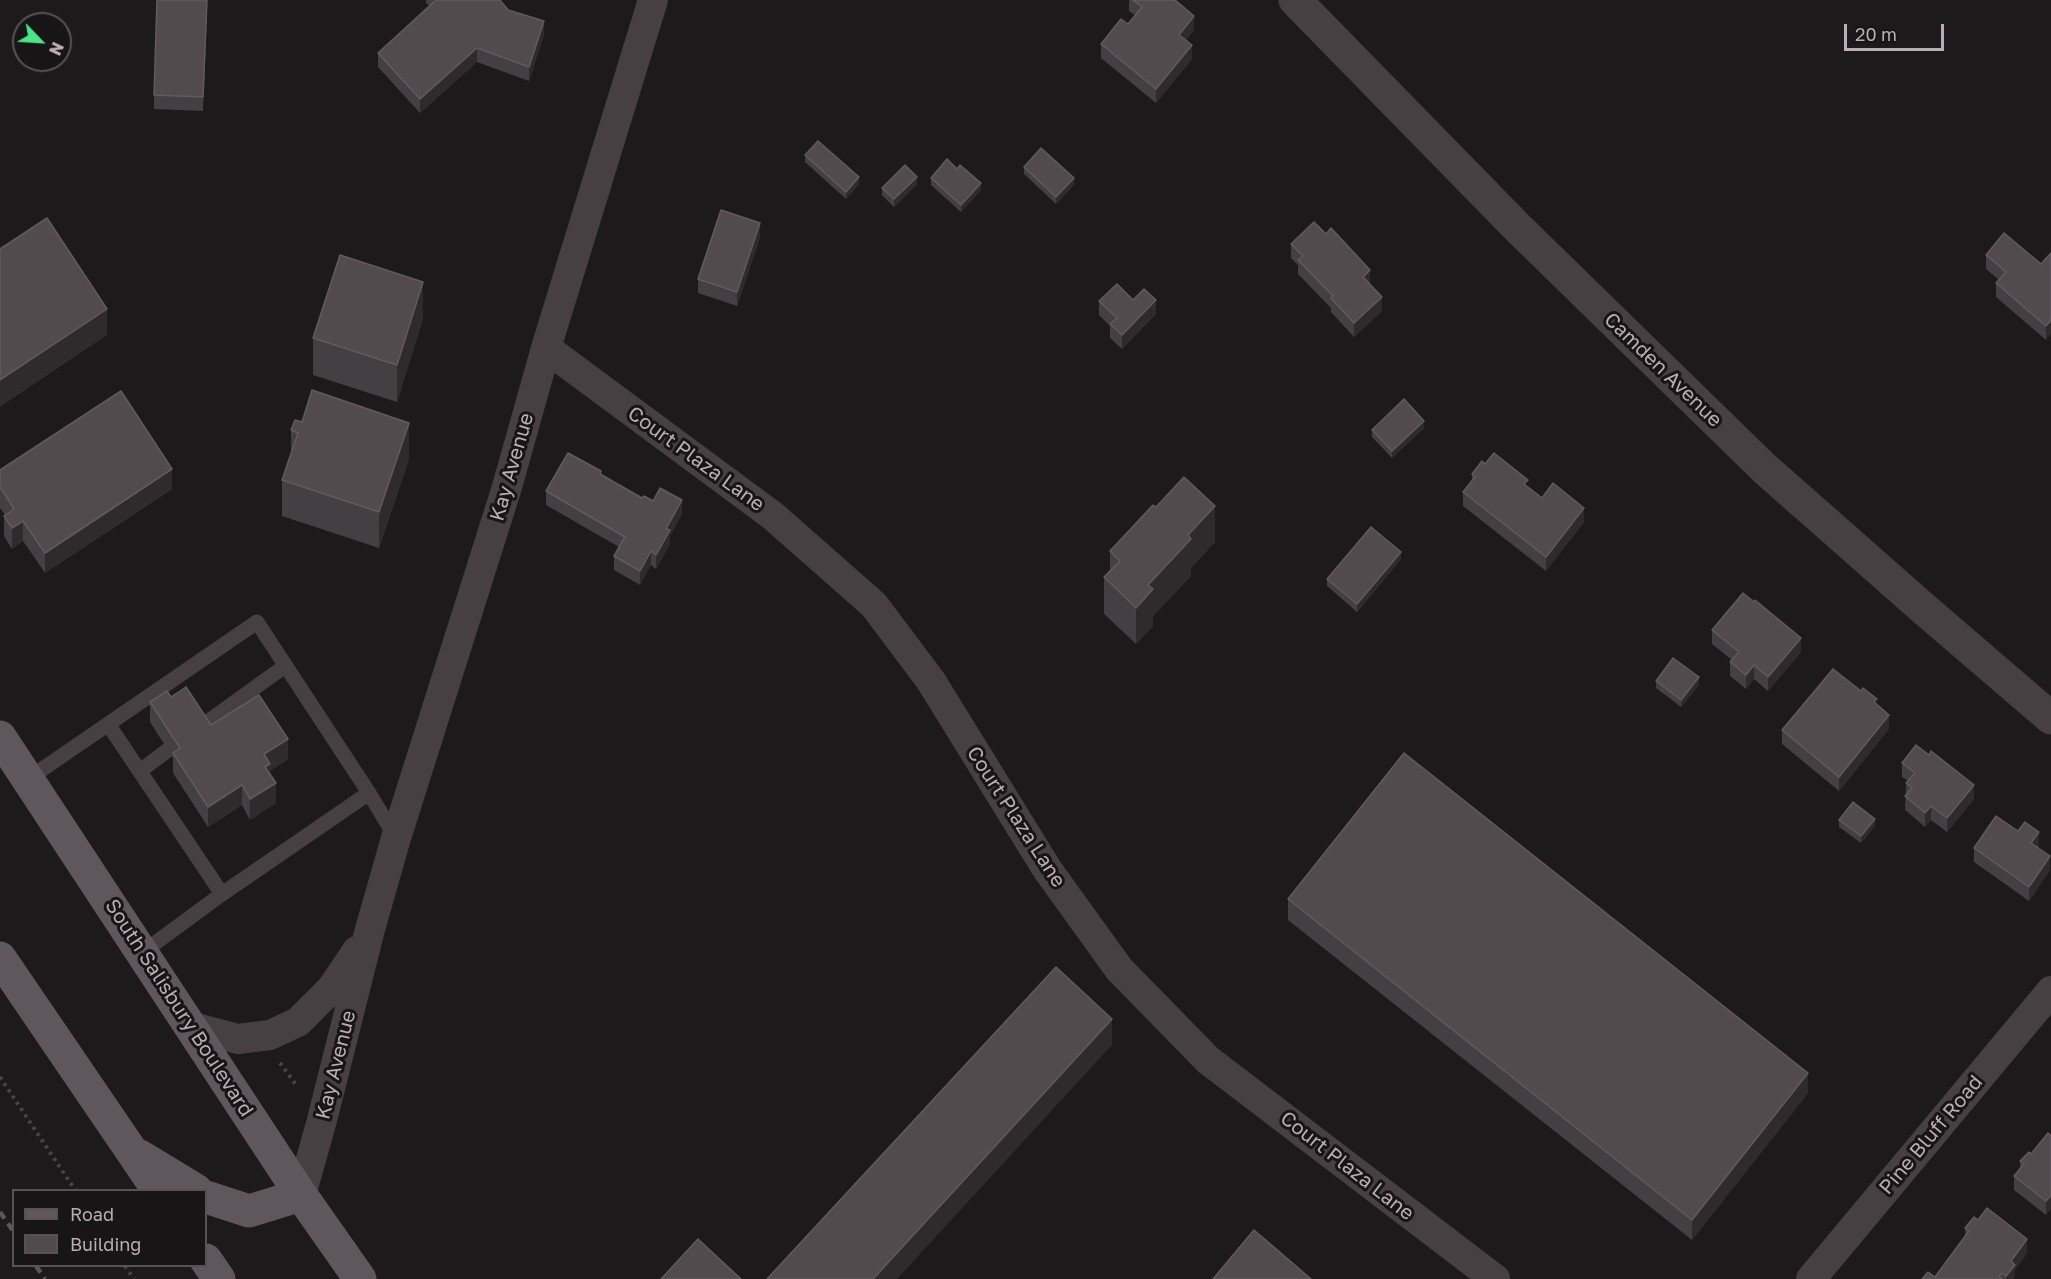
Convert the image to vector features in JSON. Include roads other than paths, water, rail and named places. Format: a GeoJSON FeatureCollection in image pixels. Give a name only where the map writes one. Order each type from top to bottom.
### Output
{"type":"FeatureCollection","features":[{"type":"Feature","properties":{"kind":"main road","name":"South Salisbury Boulevard"},"geometry":{"type":"LineString","coordinates":[[0,737],[301,1195],[360,1279]]}},
{"type":"Feature","properties":{"kind":"main road"},"geometry":{"type":"LineString","coordinates":[[0,958],[157,1189]]}},
{"type":"Feature","properties":{"kind":"main road"},"geometry":{"type":"LineString","coordinates":[[131,1150],[193,1189]]}},
{"type":"Feature","properties":{"kind":"main road"},"geometry":{"type":"LineString","coordinates":[[207,1197],[249,1211],[301,1195]]}},
{"type":"Feature","properties":{"kind":"main road"},"geometry":{"type":"LineString","coordinates":[[207,1261],[219,1279]]}},
{"type":"Feature","properties":{"kind":"street","name":"Kay Avenue"},"geometry":{"type":"LineString","coordinates":[[301,1195],[396,838],[507,487],[546,348],[653,0]]}},
{"type":"Feature","properties":{"kind":"street","name":"Camden Avenue"},"geometry":{"type":"LineString","coordinates":[[1296,0],[1526,236],[1756,460],[2051,718]]}},
{"type":"Feature","properties":{"kind":"street","name":"Court Plaza Lane"},"geometry":{"type":"LineString","coordinates":[[546,348],[773,516],[874,605],[931,681],[1047,869],[1119,969],[1208,1060],[1494,1279]]}},
{"type":"Feature","properties":{"kind":"street","name":"Kay Avenue"},"geometry":{"type":"LineString","coordinates":[[192,1027],[238,1039],[270,1035],[298,1022],[332,988],[369,933]]}},
{"type":"Feature","properties":{"kind":"street","name":"Pine Bluff Road"},"geometry":{"type":"LineString","coordinates":[[1811,1279],[2051,991]]}},
{"type":"Feature","properties":{"kind":"lane"},"geometry":{"type":"LineString","coordinates":[[28,779],[257,622],[396,838]]}},
{"type":"Feature","properties":{"kind":"lane"},"geometry":{"type":"LineString","coordinates":[[200,728],[285,666]]}},
{"type":"Feature","properties":{"kind":"lane"},"geometry":{"type":"LineString","coordinates":[[108,724],[222,894]]}},
{"type":"Feature","properties":{"kind":"lane"},"geometry":{"type":"LineString","coordinates":[[140,771],[168,750]]}},
{"type":"Feature","properties":{"kind":"lane"},"geometry":{"type":"LineString","coordinates":[[142,952],[222,894],[369,794]]}},
{"type":"Feature","properties":{"kind":"railway"},"geometry":{"type":"LineString","coordinates":[[0,1212],[12,1229]]}},
{"type":"Feature","properties":{"kind":"railway"},"geometry":{"type":"LineString","coordinates":[[37,1267],[45,1279]]}}]}
